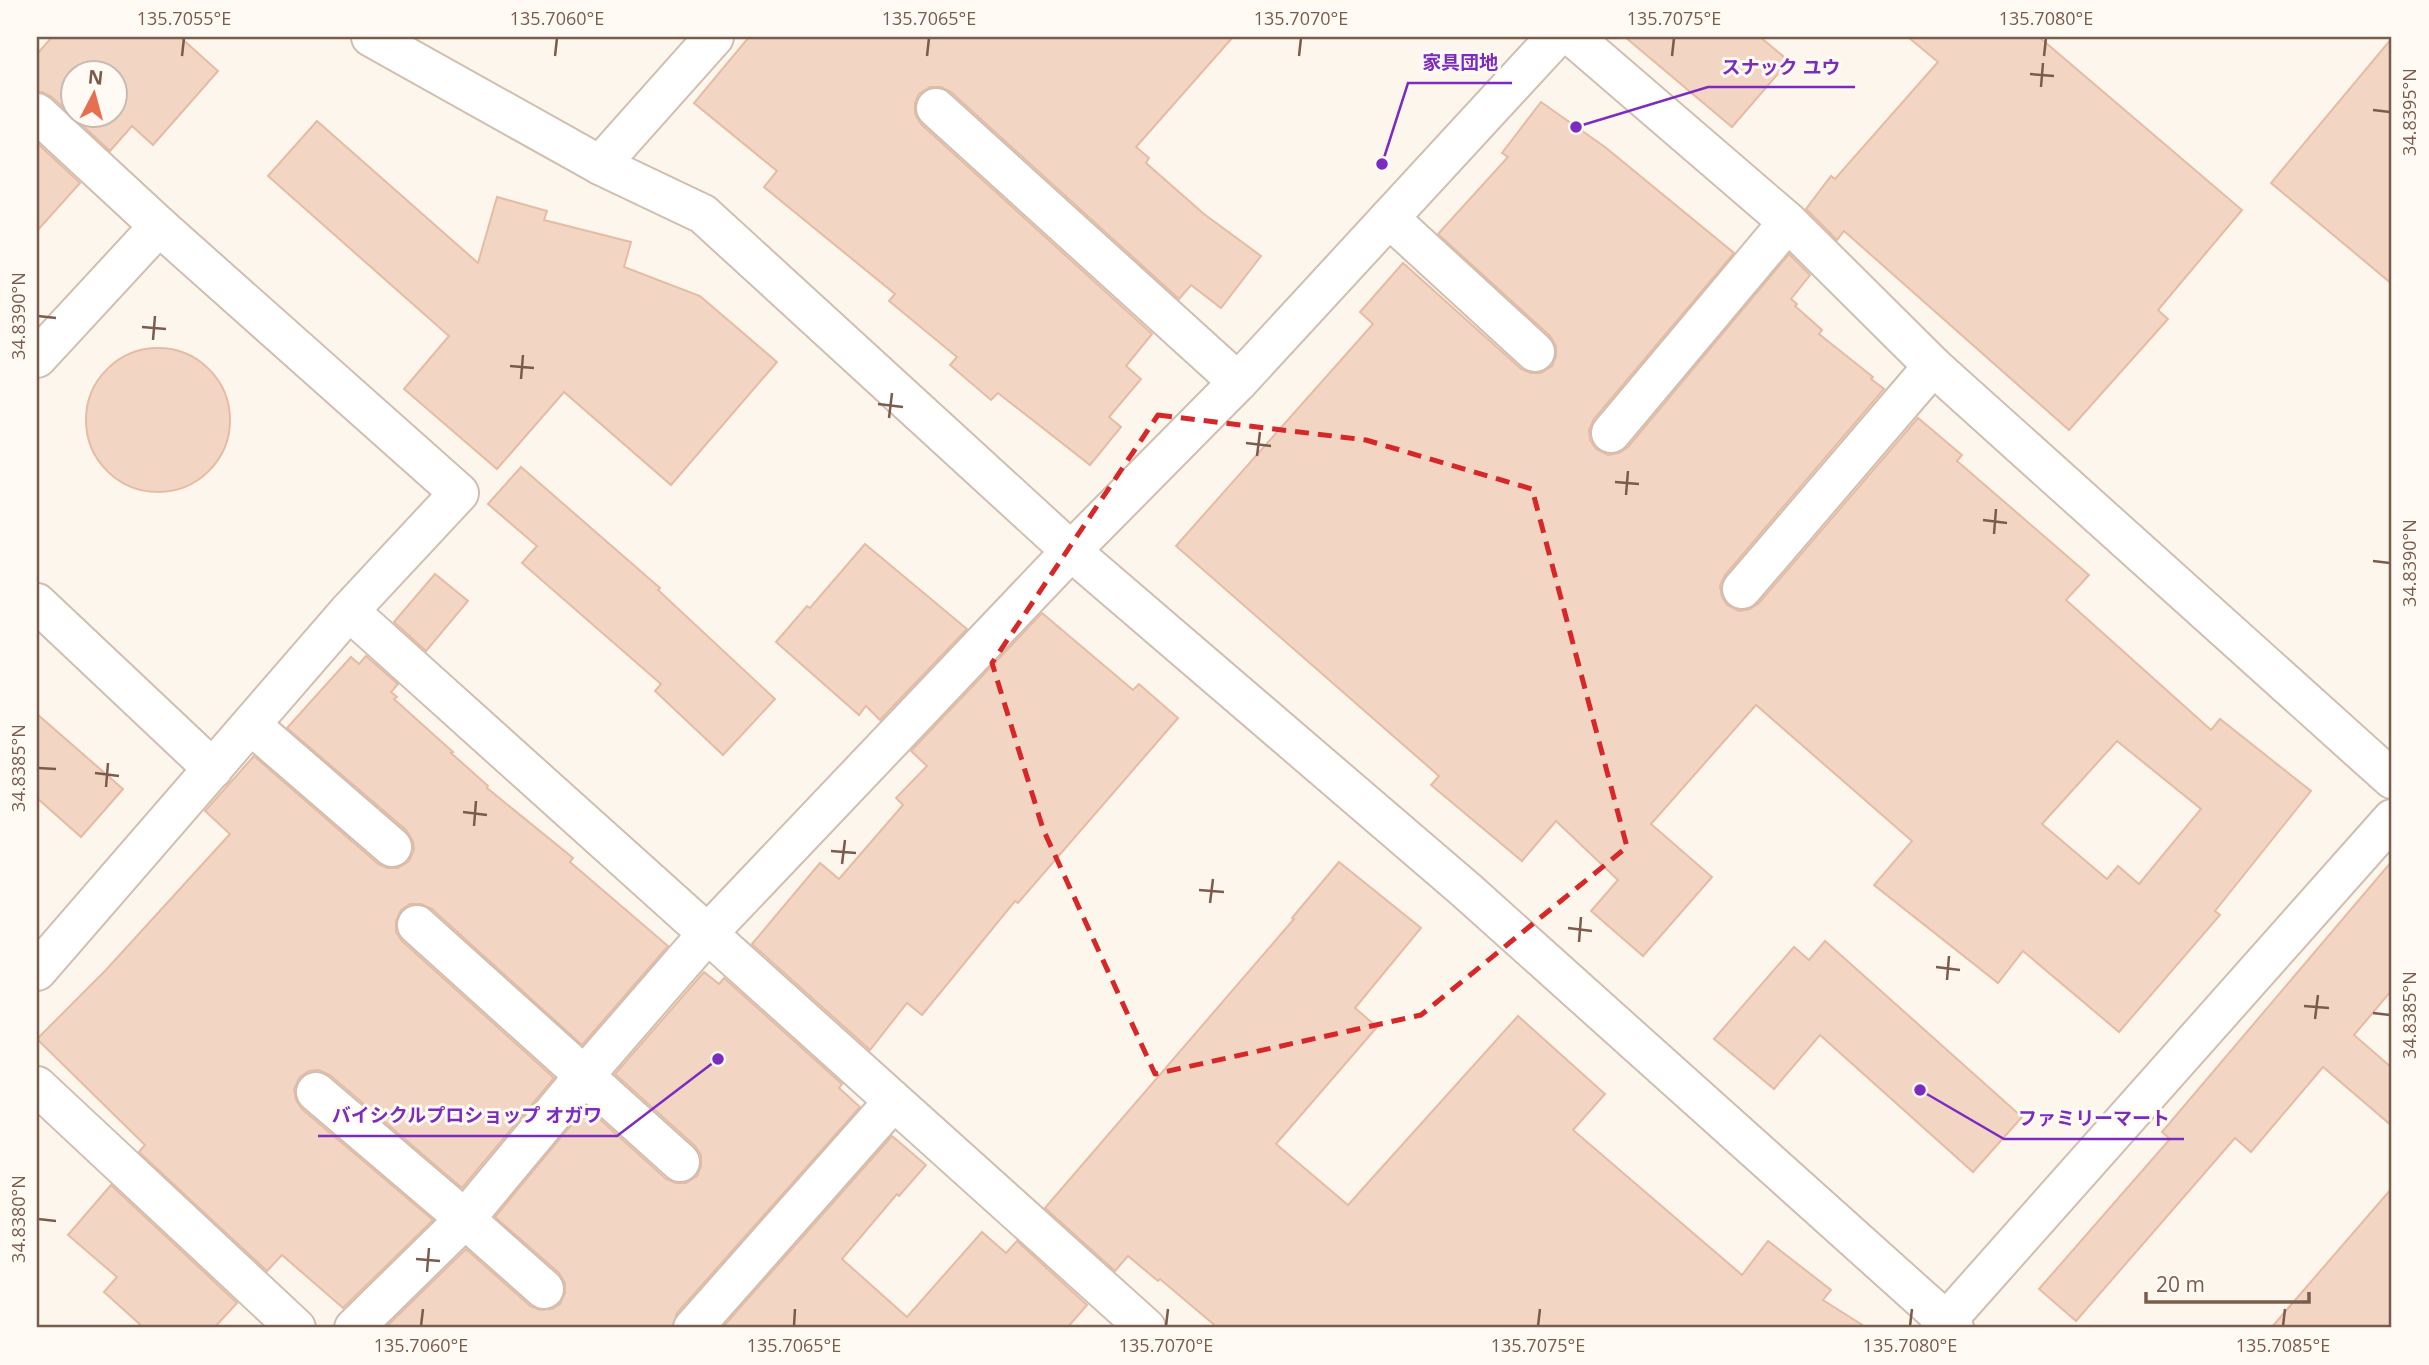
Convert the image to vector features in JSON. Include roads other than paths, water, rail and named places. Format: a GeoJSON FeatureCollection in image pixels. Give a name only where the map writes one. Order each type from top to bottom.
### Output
{"type":"FeatureCollection","features":[{"type":"Feature","properties":{"kind":"street"},"geometry":{"type":"LineString","coordinates":[[371,37],[600,164],[704,214],[1071,551],[1466,890],[1947,1326],[2392,819]]}},
{"type":"Feature","properties":{"kind":"street"},"geometry":{"type":"LineString","coordinates":[[600,164],[714,37]]}},
{"type":"Feature","properties":{"kind":"street"},"geometry":{"type":"LineString","coordinates":[[354,1328],[465,1219],[708,933],[1071,551],[1238,382],[1556,37]]}},
{"type":"Feature","properties":{"kind":"street"},"geometry":{"type":"LineString","coordinates":[[1573,37],[1788,222],[1933,366],[2392,779]]}},
{"type":"Feature","properties":{"kind":"street"},"geometry":{"type":"LineString","coordinates":[[936,108],[1238,382]]}},
{"type":"Feature","properties":{"kind":"street"},"geometry":{"type":"LineString","coordinates":[[37,113],[159,226],[459,493],[349,611],[212,769],[41,956]]}},
{"type":"Feature","properties":{"kind":"street"},"geometry":{"type":"LineString","coordinates":[[1389,218],[1535,352]]}},
{"type":"Feature","properties":{"kind":"street"},"geometry":{"type":"LineString","coordinates":[[1611,433],[1788,222]]}},
{"type":"Feature","properties":{"kind":"street"},"geometry":{"type":"LineString","coordinates":[[37,358],[159,226]]}},
{"type":"Feature","properties":{"kind":"street"},"geometry":{"type":"LineString","coordinates":[[1742,589],[1933,366]]}},
{"type":"Feature","properties":{"kind":"street"},"geometry":{"type":"LineString","coordinates":[[37,603],[212,769]]}},
{"type":"Feature","properties":{"kind":"street"},"geometry":{"type":"LineString","coordinates":[[349,611],[708,933],[1128,1322]]}},
{"type":"Feature","properties":{"kind":"street"},"geometry":{"type":"LineString","coordinates":[[251,725],[392,847]]}},
{"type":"Feature","properties":{"kind":"street"},"geometry":{"type":"LineString","coordinates":[[417,925],[680,1162]]}},
{"type":"Feature","properties":{"kind":"street"},"geometry":{"type":"LineString","coordinates":[[37,1086],[296,1328]]}},
{"type":"Feature","properties":{"kind":"street"},"geometry":{"type":"LineString","coordinates":[[316,1092],[544,1289]]}},
{"type":"Feature","properties":{"kind":"street"},"geometry":{"type":"LineString","coordinates":[[693,1328],[893,1102]]}},
{"type":"Feature","properties":{"kind":"place","name":"スナック ユウ"},"geometry":{"type":"Point","coordinates":[1576,127]}},
{"type":"Feature","properties":{"kind":"place","name":"家具団地"},"geometry":{"type":"Point","coordinates":[1382,164]}},
{"type":"Feature","properties":{"kind":"place","name":"バイシクルプロショップ オガワ"},"geometry":{"type":"Point","coordinates":[718,1059]}},
{"type":"Feature","properties":{"kind":"place","name":"ファミリーマート"},"geometry":{"type":"Point","coordinates":[1920,1090]}}]}
